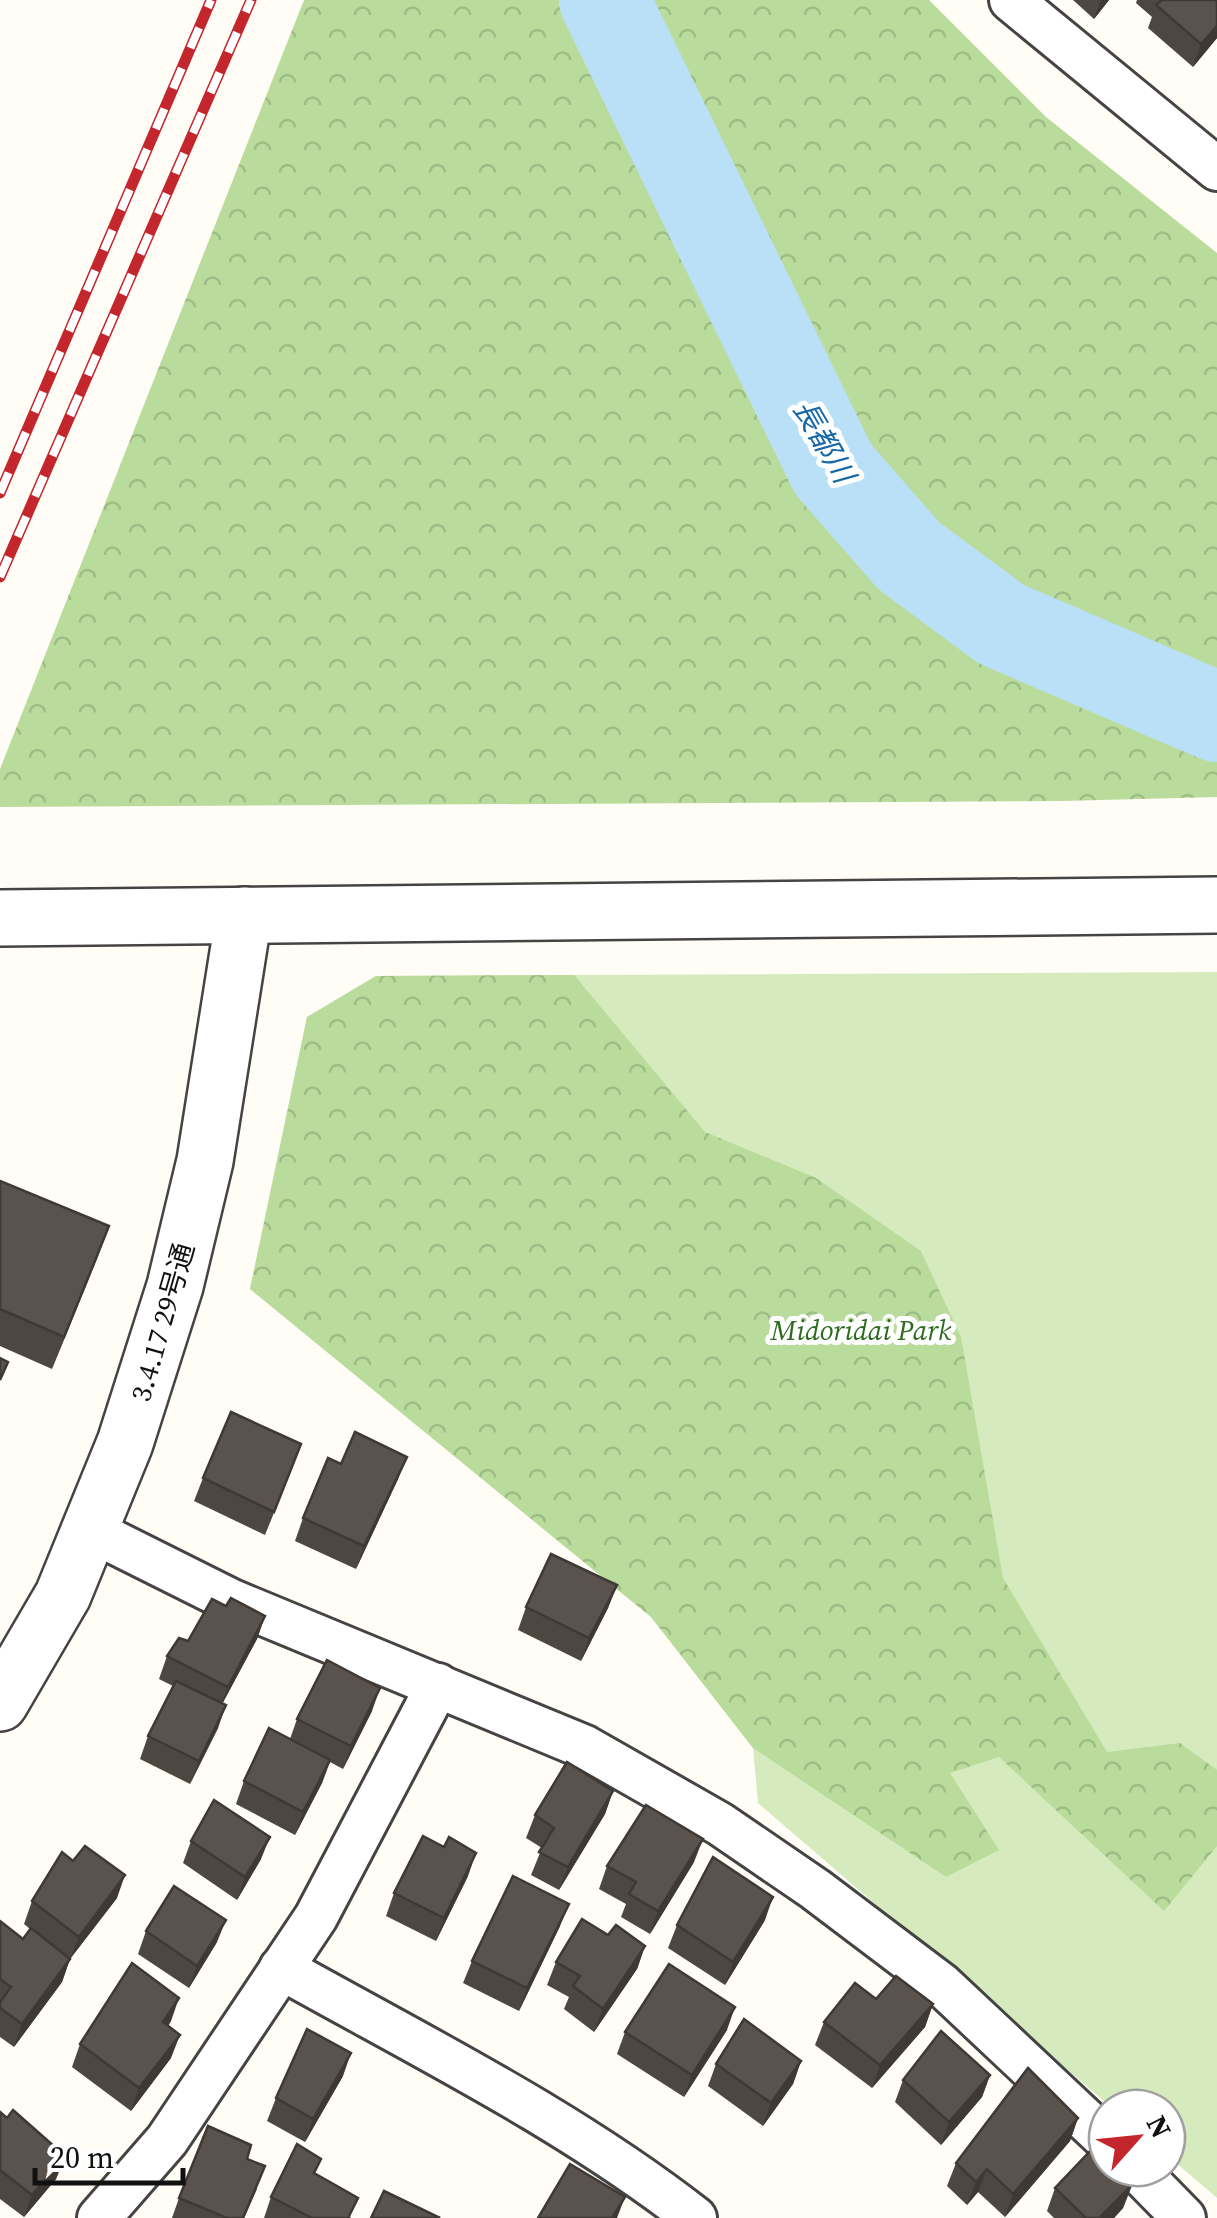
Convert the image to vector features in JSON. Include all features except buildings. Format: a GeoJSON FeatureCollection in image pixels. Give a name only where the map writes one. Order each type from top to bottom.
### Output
{"type":"FeatureCollection","features":[{"type":"Feature","properties":{"kind":"street"},"geometry":{"type":"LineString","coordinates":[[1012,0],[1217,169]]}},
{"type":"Feature","properties":{"kind":"street"},"geometry":{"type":"LineString","coordinates":[[13,918],[1217,905]]}},
{"type":"Feature","properties":{"kind":"street","name":"3.4.17 29号通"},"geometry":{"type":"LineString","coordinates":[[0,1703],[63,1595],[125,1444],[175,1286],[205,1160],[244,915]]}},
{"type":"Feature","properties":{"kind":"street"},"geometry":{"type":"LineString","coordinates":[[90,1530],[232,1601],[586,1747],[720,1824],[942,1985],[1087,2121]]}},
{"type":"Feature","properties":{"kind":"street"},"geometry":{"type":"LineString","coordinates":[[100,2218],[167,2140],[316,1918],[438,1685]]}},
{"type":"Feature","properties":{"kind":"street"},"geometry":{"type":"LineString","coordinates":[[282,1968],[553,2121],[655,2186],[696,2218]]}},
{"type":"Feature","properties":{"kind":"street"},"geometry":{"type":"LineString","coordinates":[[1155,2188],[1184,2218]]}},
{"type":"Feature","properties":{"kind":"green space"},"geometry":{"type":"Polygon","coordinates":[[[304,0],[929,0],[1046,117],[1217,253],[1217,797],[0,807],[0,769],[304,0]]]}},
{"type":"Feature","properties":{"kind":"green space","name":"Midoridai Park"},"geometry":{"type":"Polygon","coordinates":[[[1217,972],[1217,2198],[1187,2172],[1187,2088],[1089,2088],[758,1803],[753,1748],[651,1617],[250,1289],[307,1017],[376,976],[1217,972]]]}},
{"type":"Feature","properties":{"kind":"green space"},"geometry":{"type":"Polygon","coordinates":[[[574,975],[705,1132],[816,1178],[921,1251],[961,1337],[1003,1578],[1107,1752],[1180,1743],[1217,1770],[1217,1846],[1164,1911],[999,1757],[950,1773],[999,1850],[946,1877],[753,1748],[651,1617],[250,1289],[307,1017],[376,976],[574,975]]]}},
{"type":"Feature","properties":{"kind":"waterway","name":"長都川"},"geometry":{"type":"LineString","coordinates":[[604,0],[833,469],[909,556],[1001,624],[1217,717]]}},
{"type":"Feature","properties":{"kind":"railway"},"geometry":{"type":"LineString","coordinates":[[0,493],[211,0]]}},
{"type":"Feature","properties":{"kind":"railway"},"geometry":{"type":"LineString","coordinates":[[0,577],[251,0]]}}]}
